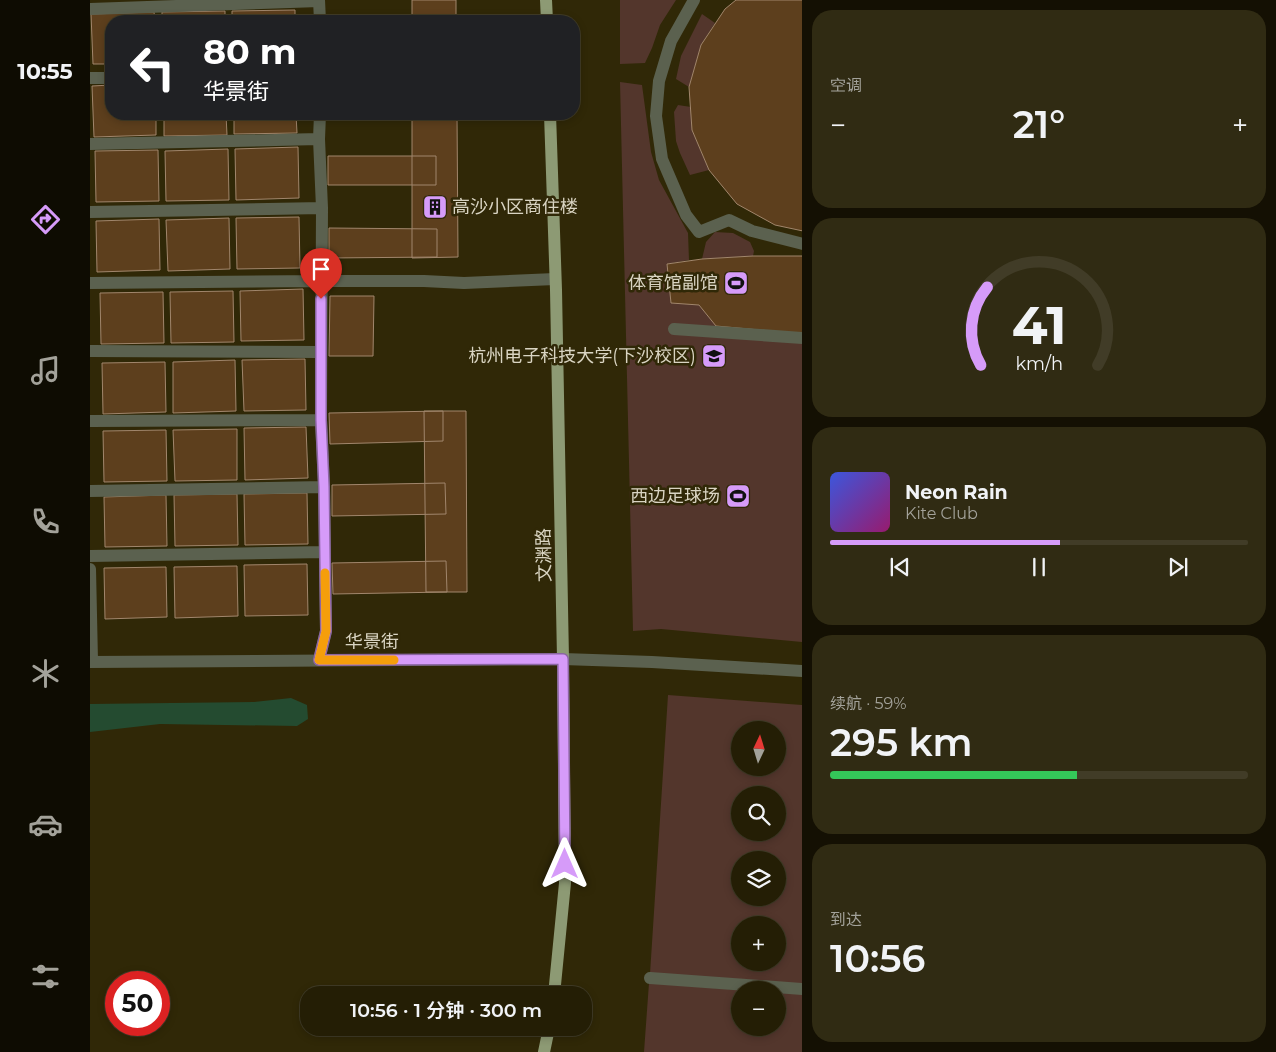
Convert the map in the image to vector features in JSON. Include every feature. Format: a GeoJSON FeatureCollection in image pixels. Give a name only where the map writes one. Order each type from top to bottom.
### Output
{"type":"FeatureCollection","features":[{"type":"Feature","properties":{"kind":"main road"},"geometry":{"type":"LineString","coordinates":[[546,0],[547,15]]}},
{"type":"Feature","properties":{"kind":"main road","name":"文渊路"},"geometry":{"type":"LineString","coordinates":[[550,120],[563,659],[565,883],[555,986]]}},
{"type":"Feature","properties":{"kind":"main road"},"geometry":{"type":"LineString","coordinates":[[544,1052],[547,1036]]}},
{"type":"Feature","properties":{"kind":"street"},"geometry":{"type":"LineString","coordinates":[[90,9],[319,0],[320,15]]}},
{"type":"Feature","properties":{"kind":"street"},"geometry":{"type":"LineString","coordinates":[[694,0],[671,41],[659,81],[656,116],[662,159],[686,215],[699,232],[729,220],[752,232],[802,244]]}},
{"type":"Feature","properties":{"kind":"street"},"geometry":{"type":"LineString","coordinates":[[90,78],[105,78]]}},
{"type":"Feature","properties":{"kind":"street"},"geometry":{"type":"LineString","coordinates":[[319,660],[326,631],[321,420],[322,208],[320,120]]}},
{"type":"Feature","properties":{"kind":"street"},"geometry":{"type":"LineString","coordinates":[[90,144],[319,139]]}},
{"type":"Feature","properties":{"kind":"street"},"geometry":{"type":"LineString","coordinates":[[90,212],[322,208]]}},
{"type":"Feature","properties":{"kind":"street"},"geometry":{"type":"LineString","coordinates":[[90,283],[424,281],[464,283],[555,279]]}},
{"type":"Feature","properties":{"kind":"street"},"geometry":{"type":"LineString","coordinates":[[674,329],[802,338]]}},
{"type":"Feature","properties":{"kind":"street"},"geometry":{"type":"LineString","coordinates":[[90,352],[321,352]]}},
{"type":"Feature","properties":{"kind":"street"},"geometry":{"type":"LineString","coordinates":[[90,421],[321,420]]}},
{"type":"Feature","properties":{"kind":"street"},"geometry":{"type":"LineString","coordinates":[[90,491],[324,487]]}},
{"type":"Feature","properties":{"kind":"street"},"geometry":{"type":"LineString","coordinates":[[90,556],[324,552]]}},
{"type":"Feature","properties":{"kind":"street"},"geometry":{"type":"LineString","coordinates":[[90,569],[91,662]]}},
{"type":"Feature","properties":{"kind":"street","name":"华景街"},"geometry":{"type":"LineString","coordinates":[[91,662],[563,659],[802,671]]}},
{"type":"Feature","properties":{"kind":"street"},"geometry":{"type":"LineString","coordinates":[[650,978],[802,989]]}},
{"type":"Feature","properties":{"kind":"shaded area"},"geometry":{"type":"Polygon","coordinates":[[[620,0],[676,0],[660,25],[645,63],[620,64],[620,0]]]}},
{"type":"Feature","properties":{"kind":"shaded area"},"geometry":{"type":"Polygon","coordinates":[[[702,14],[715,23],[701,45],[689,87],[676,79],[681,56],[702,14]]]}},
{"type":"Feature","properties":{"kind":"shaded area"},"geometry":{"type":"Polygon","coordinates":[[[620,82],[642,85],[651,152],[659,180],[688,233],[689,260],[667,264],[671,302],[699,305],[717,326],[802,334],[802,642],[661,629],[633,631],[620,82]]]}},
{"type":"Feature","properties":{"kind":"shaded area"},"geometry":{"type":"Polygon","coordinates":[[[678,105],[691,107],[692,130],[709,170],[690,175],[676,141],[674,112],[678,105]]]}},
{"type":"Feature","properties":{"kind":"shaded area"},"geometry":{"type":"Polygon","coordinates":[[[715,232],[733,233],[750,242],[754,251],[753,256],[702,259],[706,242],[715,232]]]}},
{"type":"Feature","properties":{"kind":"shaded area"},"geometry":{"type":"Polygon","coordinates":[[[668,695],[802,705],[802,985],[786,984],[786,981],[747,981],[650,974],[668,695]]]}},
{"type":"Feature","properties":{"kind":"shaded area"},"geometry":{"type":"Polygon","coordinates":[[[291,698],[307,705],[308,719],[297,726],[160,724],[90,732],[90,704],[254,702],[291,698]]]}},
{"type":"Feature","properties":{"kind":"shaded area"},"geometry":{"type":"Polygon","coordinates":[[[649,983],[731,989],[731,1036],[786,1036],[786,992],[802,993],[802,1052],[644,1052],[649,983]]]}},
{"type":"Feature","properties":{"kind":"building"},"geometry":{"type":"Polygon","coordinates":[[[412,0],[456,0],[456,15],[412,15],[412,0]]]}},
{"type":"Feature","properties":{"kind":"building"},"geometry":{"type":"Polygon","coordinates":[[[736,0],[802,0],[802,231],[775,225],[737,204],[709,170],[692,130],[689,87],[701,45],[725,9],[736,0]]]}},
{"type":"Feature","properties":{"kind":"building"},"geometry":{"type":"Polygon","coordinates":[[[295,10],[295,15],[232,15],[232,11],[295,10]]]}},
{"type":"Feature","properties":{"kind":"building"},"geometry":{"type":"Polygon","coordinates":[[[225,11],[225,15],[162,15],[162,12],[225,11]]]}},
{"type":"Feature","properties":{"kind":"building"},"geometry":{"type":"Polygon","coordinates":[[[154,12],[154,15],[105,15],[105,64],[93,64],[91,14],[154,12]]]}},
{"type":"Feature","properties":{"kind":"building"},"geometry":{"type":"Polygon","coordinates":[[[105,85],[105,120],[156,120],[156,135],[94,137],[92,86],[105,85]]]}},
{"type":"Feature","properties":{"kind":"building"},"geometry":{"type":"Polygon","coordinates":[[[164,120],[226,120],[227,135],[164,136],[164,120]]]}},
{"type":"Feature","properties":{"kind":"building"},"geometry":{"type":"Polygon","coordinates":[[[234,120],[296,120],[297,133],[234,134],[234,120]]]}},
{"type":"Feature","properties":{"kind":"building","name":"高沙小区商住楼"},"geometry":{"type":"Polygon","coordinates":[[[412,120],[457,120],[458,257],[412,258],[412,120]]]}},
{"type":"Feature","properties":{"kind":"building"},"geometry":{"type":"Polygon","coordinates":[[[298,147],[299,198],[236,200],[235,149],[298,147]]]}},
{"type":"Feature","properties":{"kind":"building"},"geometry":{"type":"Polygon","coordinates":[[[228,149],[229,200],[166,201],[165,151],[228,149]]]}},
{"type":"Feature","properties":{"kind":"building"},"geometry":{"type":"Polygon","coordinates":[[[158,150],[159,201],[96,202],[95,151],[158,150]]]}},
{"type":"Feature","properties":{"kind":"building"},"geometry":{"type":"Polygon","coordinates":[[[328,156],[436,156],[436,185],[328,185],[328,156]]]}},
{"type":"Feature","properties":{"kind":"building"},"geometry":{"type":"Polygon","coordinates":[[[299,217],[300,268],[237,269],[236,218],[299,217]]]}},
{"type":"Feature","properties":{"kind":"building"},"geometry":{"type":"Polygon","coordinates":[[[229,218],[230,269],[168,271],[166,220],[229,218]]]}},
{"type":"Feature","properties":{"kind":"building"},"geometry":{"type":"Polygon","coordinates":[[[159,219],[160,270],[97,272],[96,221],[159,219]]]}},
{"type":"Feature","properties":{"kind":"building"},"geometry":{"type":"Polygon","coordinates":[[[329,228],[437,229],[437,257],[329,258],[329,228]]]}},
{"type":"Feature","properties":{"kind":"building","name":"体育馆副馆"},"geometry":{"type":"Polygon","coordinates":[[[802,256],[802,334],[716,326],[699,305],[671,303],[667,264],[702,259],[802,256]]]}},
{"type":"Feature","properties":{"kind":"building"},"geometry":{"type":"Polygon","coordinates":[[[303,289],[304,340],[241,341],[240,291],[303,289]]]}},
{"type":"Feature","properties":{"kind":"building"},"geometry":{"type":"Polygon","coordinates":[[[233,291],[234,342],[171,343],[170,292],[233,291]]]}},
{"type":"Feature","properties":{"kind":"building"},"geometry":{"type":"Polygon","coordinates":[[[163,292],[164,343],[101,344],[100,293],[163,292]]]}},
{"type":"Feature","properties":{"kind":"building"},"geometry":{"type":"Polygon","coordinates":[[[330,296],[374,296],[373,356],[329,356],[330,296]]]}},
{"type":"Feature","properties":{"kind":"building"},"geometry":{"type":"Polygon","coordinates":[[[305,359],[306,410],[244,411],[242,360],[305,359]]]}},
{"type":"Feature","properties":{"kind":"building"},"geometry":{"type":"Polygon","coordinates":[[[235,360],[236,411],[173,413],[173,362],[235,360]]]}},
{"type":"Feature","properties":{"kind":"building"},"geometry":{"type":"Polygon","coordinates":[[[165,362],[166,412],[103,414],[102,363],[165,362]]]}},
{"type":"Feature","properties":{"kind":"building"},"geometry":{"type":"Polygon","coordinates":[[[424,411],[466,411],[467,592],[426,592],[424,411]]]}},
{"type":"Feature","properties":{"kind":"building"},"geometry":{"type":"Polygon","coordinates":[[[443,411],[443,441],[330,444],[329,413],[443,411]]]}},
{"type":"Feature","properties":{"kind":"building"},"geometry":{"type":"Polygon","coordinates":[[[306,427],[308,478],[245,480],[244,428],[306,427]]]}},
{"type":"Feature","properties":{"kind":"building"},"geometry":{"type":"Polygon","coordinates":[[[237,429],[237,480],[175,481],[173,430],[237,429]]]}},
{"type":"Feature","properties":{"kind":"building"},"geometry":{"type":"Polygon","coordinates":[[[166,430],[167,481],[104,482],[103,431],[166,430]]]}},
{"type":"Feature","properties":{"kind":"building"},"geometry":{"type":"Polygon","coordinates":[[[445,483],[446,514],[332,516],[332,485],[445,483]]]}},
{"type":"Feature","properties":{"kind":"building"},"geometry":{"type":"Polygon","coordinates":[[[307,493],[308,544],[245,545],[244,494],[307,493]]]}},
{"type":"Feature","properties":{"kind":"building"},"geometry":{"type":"Polygon","coordinates":[[[237,494],[238,545],[175,546],[174,495],[237,494]]]}},
{"type":"Feature","properties":{"kind":"building"},"geometry":{"type":"Polygon","coordinates":[[[166,495],[167,546],[105,547],[104,497],[166,495]]]}},
{"type":"Feature","properties":{"kind":"building"},"geometry":{"type":"Polygon","coordinates":[[[446,561],[447,592],[333,594],[332,563],[446,561]]]}},
{"type":"Feature","properties":{"kind":"building"},"geometry":{"type":"Polygon","coordinates":[[[307,564],[308,615],[245,616],[244,565],[307,564]]]}},
{"type":"Feature","properties":{"kind":"building"},"geometry":{"type":"Polygon","coordinates":[[[237,566],[238,616],[175,618],[174,567],[237,566]]]}},
{"type":"Feature","properties":{"kind":"building"},"geometry":{"type":"Polygon","coordinates":[[[166,567],[167,617],[105,619],[104,568],[166,567]]]}},
{"type":"Feature","properties":{"kind":"slow traffic"},"geometry":{"type":"LineString","coordinates":[[325,573],[326,631],[319,660],[394,660]]}},
{"type":"Feature","properties":{"kind":"place","name":"高沙小区商住楼"},"geometry":{"type":"Point","coordinates":[435,207]}},
{"type":"Feature","properties":{"kind":"place","name":"体育馆副馆"},"geometry":{"type":"Point","coordinates":[736,283]}},
{"type":"Feature","properties":{"kind":"place","name":"杭州电子科技大学(下沙校区)"},"geometry":{"type":"Point","coordinates":[714,356]}},
{"type":"Feature","properties":{"kind":"place","name":"西边足球场"},"geometry":{"type":"Point","coordinates":[738,496]}},
{"type":"Feature","properties":{"kind":"route"},"geometry":{"type":"LineString","coordinates":[[321,299],[321,420],[326,631],[319,660],[563,659],[565,864]]}}]}
